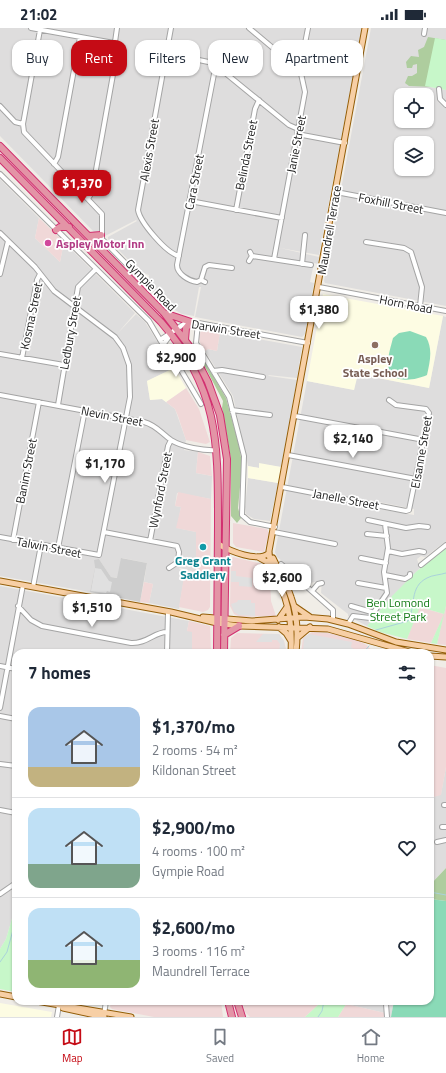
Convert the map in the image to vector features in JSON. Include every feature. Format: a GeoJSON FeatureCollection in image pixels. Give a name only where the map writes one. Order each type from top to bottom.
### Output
{"type":"FeatureCollection","features":[{"type":"Feature","properties":{"kind":"highway","name":"Gympie Road"},"geometry":{"type":"LineString","coordinates":[[0,146],[164,313],[185,340],[204,373],[217,406],[226,448],[227,473],[224,649]]}},
{"type":"Feature","properties":{"kind":"highway","name":"Gympie Road"},"geometry":{"type":"LineString","coordinates":[[0,158],[149,309],[171,334],[190,362],[204,392],[215,430],[218,450],[216,649]]}},
{"type":"Feature","properties":{"kind":"highway"},"geometry":{"type":"LineString","coordinates":[[56,230],[60,227],[69,227]]}},
{"type":"Feature","properties":{"kind":"highway"},"geometry":{"type":"LineString","coordinates":[[89,236],[102,237],[99,247]]}},
{"type":"Feature","properties":{"kind":"highway"},"geometry":{"type":"LineString","coordinates":[[164,313],[191,322],[186,328],[185,340]]}},
{"type":"Feature","properties":{"kind":"highway"},"geometry":{"type":"LineString","coordinates":[[218,473],[227,473]]}},
{"type":"Feature","properties":{"kind":"highway"},"geometry":{"type":"LineString","coordinates":[[224,635],[239,626]]}},
{"type":"Feature","properties":{"kind":"highway"},"geometry":{"type":"LineString","coordinates":[[229,1005],[232,1017]]}},
{"type":"Feature","properties":{"kind":"highway"},"geometry":{"type":"LineString","coordinates":[[238,1005],[242,1017]]}},
{"type":"Feature","properties":{"kind":"main road","name":"Maundrell Terrace"},"geometry":{"type":"LineString","coordinates":[[293,618],[287,607],[273,569],[269,552],[366,28]]}},
{"type":"Feature","properties":{"kind":"main road"},"geometry":{"type":"LineString","coordinates":[[218,544],[226,548],[258,557],[267,562],[273,569]]}},
{"type":"Feature","properties":{"kind":"main road","name":"Maundrell Terrace"},"geometry":{"type":"LineString","coordinates":[[271,545],[273,556],[294,606],[294,627]]}},
{"type":"Feature","properties":{"kind":"main road"},"geometry":{"type":"LineString","coordinates":[[258,557],[265,556],[269,552]]}},
{"type":"Feature","properties":{"kind":"main road"},"geometry":{"type":"LineString","coordinates":[[0,581],[239,626],[310,627],[340,632],[396,649]]}},
{"type":"Feature","properties":{"kind":"main road"},"geometry":{"type":"LineString","coordinates":[[294,606],[310,617]]}},
{"type":"Feature","properties":{"kind":"main road"},"geometry":{"type":"LineString","coordinates":[[278,620],[287,607]]}},
{"type":"Feature","properties":{"kind":"main road"},"geometry":{"type":"LineString","coordinates":[[224,622],[310,617],[333,620],[348,624],[392,641],[446,650]]}},
{"type":"Feature","properties":{"kind":"main road"},"geometry":{"type":"LineString","coordinates":[[280,627],[292,642]]}},
{"type":"Feature","properties":{"kind":"main road"},"geometry":{"type":"LineString","coordinates":[[294,627],[297,638],[296,649]]}},
{"type":"Feature","properties":{"kind":"main road"},"geometry":{"type":"LineString","coordinates":[[291,649],[294,627]]}},
{"type":"Feature","properties":{"kind":"main road"},"geometry":{"type":"LineString","coordinates":[[297,638],[310,627]]}},
{"type":"Feature","properties":{"kind":"main road"},"geometry":{"type":"LineString","coordinates":[[434,656],[446,657]]}},
{"type":"Feature","properties":{"kind":"main road"},"geometry":{"type":"LineString","coordinates":[[0,994],[12,996]]}},
{"type":"Feature","properties":{"kind":"main road"},"geometry":{"type":"LineString","coordinates":[[59,1005],[104,1015],[131,1017]]}},
{"type":"Feature","properties":{"kind":"street"},"geometry":{"type":"LineString","coordinates":[[31,28],[97,40]]}},
{"type":"Feature","properties":{"kind":"street"},"geometry":{"type":"LineString","coordinates":[[115,40],[117,28]]}},
{"type":"Feature","properties":{"kind":"street","name":"Alexis Street"},"geometry":{"type":"LineString","coordinates":[[169,40],[171,28]]}},
{"type":"Feature","properties":{"kind":"street"},"geometry":{"type":"LineString","coordinates":[[249,28],[271,46]]}},
{"type":"Feature","properties":{"kind":"street","name":"Janie Street"},"geometry":{"type":"LineString","coordinates":[[306,40],[308,28]]}},
{"type":"Feature","properties":{"kind":"street"},"geometry":{"type":"LineString","coordinates":[[424,34],[425,28]]}},
{"type":"Feature","properties":{"kind":"street"},"geometry":{"type":"LineString","coordinates":[[40,30],[23,124],[26,135],[103,216],[102,237],[137,275],[143,278]]}},
{"type":"Feature","properties":{"kind":"street"},"geometry":{"type":"LineString","coordinates":[[54,164],[58,157],[80,37]]}},
{"type":"Feature","properties":{"kind":"street"},"geometry":{"type":"LineString","coordinates":[[88,199],[92,192],[113,76]]}},
{"type":"Feature","properties":{"kind":"street","name":"Alexis Street"},"geometry":{"type":"LineString","coordinates":[[162,76],[138,212],[143,223],[170,251],[179,256]]}},
{"type":"Feature","properties":{"kind":"street","name":"Cara Street"},"geometry":{"type":"LineString","coordinates":[[214,76],[176,267],[179,272],[192,282],[203,281],[205,267],[209,264],[232,268]]}},
{"type":"Feature","properties":{"kind":"street"},"geometry":{"type":"LineString","coordinates":[[230,76],[298,132],[345,143]]}},
{"type":"Feature","properties":{"kind":"street","name":"Janie Street"},"geometry":{"type":"LineString","coordinates":[[274,260],[305,90],[302,76]]}},
{"type":"Feature","properties":{"kind":"street"},"geometry":{"type":"LineString","coordinates":[[439,89],[440,99],[446,105]]}},
{"type":"Feature","properties":{"kind":"street","name":"Belinda Street"},"geometry":{"type":"LineString","coordinates":[[236,210],[255,109],[259,100]]}},
{"type":"Feature","properties":{"kind":"street"},"geometry":{"type":"LineString","coordinates":[[0,106],[14,122],[23,124]]}},
{"type":"Feature","properties":{"kind":"street"},"geometry":{"type":"LineString","coordinates":[[0,174],[145,317],[163,345],[175,360],[201,404]]}},
{"type":"Feature","properties":{"kind":"street","name":"Foxhill Street"},"geometry":{"type":"LineString","coordinates":[[336,192],[446,213]]}},
{"type":"Feature","properties":{"kind":"street"},"geometry":{"type":"LineString","coordinates":[[190,201],[282,218]]}},
{"type":"Feature","properties":{"kind":"street"},"geometry":{"type":"LineString","coordinates":[[0,233],[40,274],[54,291],[107,329],[123,348],[130,370],[130,396],[104,532],[177,546],[179,552],[178,562],[169,568]]}},
{"type":"Feature","properties":{"kind":"street"},"geometry":{"type":"LineString","coordinates":[[302,264],[305,235]]}},
{"type":"Feature","properties":{"kind":"street"},"geometry":{"type":"LineString","coordinates":[[0,274],[8,241]]}},
{"type":"Feature","properties":{"kind":"street"},"geometry":{"type":"LineString","coordinates":[[366,242],[404,248],[411,252],[422,287],[420,306]]}},
{"type":"Feature","properties":{"kind":"street"},"geometry":{"type":"LineString","coordinates":[[249,261],[251,254],[274,260],[311,265]]}},
{"type":"Feature","properties":{"kind":"street","name":"Ledbury Street"},"geometry":{"type":"LineString","coordinates":[[58,405],[74,306],[79,286],[96,269]]}},
{"type":"Feature","properties":{"kind":"street","name":"Kosma Street"},"geometry":{"type":"LineString","coordinates":[[22,358],[37,280],[40,274]]}},
{"type":"Feature","properties":{"kind":"street","name":"Horn Road"},"geometry":{"type":"LineString","coordinates":[[319,288],[446,311]]}},
{"type":"Feature","properties":{"kind":"street","name":"Darwin Street"},"geometry":{"type":"LineString","coordinates":[[171,334],[184,324],[191,322],[308,343]]}},
{"type":"Feature","properties":{"kind":"street"},"geometry":{"type":"LineString","coordinates":[[198,323],[196,343],[227,393],[244,461],[242,515],[250,522],[274,530],[335,544]]}},
{"type":"Feature","properties":{"kind":"street"},"geometry":{"type":"LineString","coordinates":[[160,340],[171,334]]}},
{"type":"Feature","properties":{"kind":"street"},"geometry":{"type":"LineString","coordinates":[[163,345],[171,334]]}},
{"type":"Feature","properties":{"kind":"street"},"geometry":{"type":"LineString","coordinates":[[0,354],[64,365]]}},
{"type":"Feature","properties":{"kind":"street"},"geometry":{"type":"LineString","coordinates":[[213,372],[222,370],[263,377]]}},
{"type":"Feature","properties":{"kind":"street","name":"Nevin Street"},"geometry":{"type":"LineString","coordinates":[[0,395],[144,422],[155,426],[171,440],[184,445],[218,450]]}},
{"type":"Feature","properties":{"kind":"street","name":"Elsanne Street"},"geometry":{"type":"LineString","coordinates":[[390,400],[396,405],[428,410],[424,440],[409,510]]}},
{"type":"Feature","properties":{"kind":"street","name":"Banim Street"},"geometry":{"type":"LineString","coordinates":[[13,540],[39,402]]}},
{"type":"Feature","properties":{"kind":"street"},"geometry":{"type":"LineString","coordinates":[[58,548],[84,410]]}},
{"type":"Feature","properties":{"kind":"street"},"geometry":{"type":"LineString","coordinates":[[232,410],[270,416]]}},
{"type":"Feature","properties":{"kind":"street"},"geometry":{"type":"LineString","coordinates":[[295,416],[424,440]]}},
{"type":"Feature","properties":{"kind":"street","name":"Wynford Street"},"geometry":{"type":"LineString","coordinates":[[150,541],[168,446],[171,440]]}},
{"type":"Feature","properties":{"kind":"street"},"geometry":{"type":"LineString","coordinates":[[288,455],[416,479]]}},
{"type":"Feature","properties":{"kind":"street","name":"Janelle Street"},"geometry":{"type":"LineString","coordinates":[[282,487],[406,511],[409,510]]}},
{"type":"Feature","properties":{"kind":"street"},"geometry":{"type":"LineString","coordinates":[[368,520],[406,528],[419,526],[428,527]]}},
{"type":"Feature","properties":{"kind":"street"},"geometry":{"type":"LineString","coordinates":[[348,624],[353,616],[370,618],[375,613],[387,593],[385,575],[388,551],[385,524]]}},
{"type":"Feature","properties":{"kind":"street","name":"Talwin Street"},"geometry":{"type":"LineString","coordinates":[[0,538],[99,555],[104,532]]}},
{"type":"Feature","properties":{"kind":"street"},"geometry":{"type":"LineString","coordinates":[[367,534],[387,536]]}},
{"type":"Feature","properties":{"kind":"street"},"geometry":{"type":"LineString","coordinates":[[33,587],[41,546]]}},
{"type":"Feature","properties":{"kind":"street"},"geometry":{"type":"LineString","coordinates":[[421,565],[446,546]]}},
{"type":"Feature","properties":{"kind":"street"},"geometry":{"type":"LineString","coordinates":[[388,551],[402,554],[418,550],[424,552]]}},
{"type":"Feature","properties":{"kind":"street"},"geometry":{"type":"LineString","coordinates":[[361,558],[386,563]]}},
{"type":"Feature","properties":{"kind":"street"},"geometry":{"type":"LineString","coordinates":[[281,564],[333,610],[333,620]]}},
{"type":"Feature","properties":{"kind":"street"},"geometry":{"type":"LineString","coordinates":[[283,579],[292,574]]}},
{"type":"Feature","properties":{"kind":"street"},"geometry":{"type":"LineString","coordinates":[[385,575],[405,579],[410,576],[410,574]]}},
{"type":"Feature","properties":{"kind":"street"},"geometry":{"type":"LineString","coordinates":[[358,583],[386,588]]}},
{"type":"Feature","properties":{"kind":"street"},"geometry":{"type":"LineString","coordinates":[[312,591],[317,585],[322,584]]}},
{"type":"Feature","properties":{"kind":"street"},"geometry":{"type":"LineString","coordinates":[[0,708],[23,585]]}},
{"type":"Feature","properties":{"kind":"street"},"geometry":{"type":"LineString","coordinates":[[18,606],[31,620],[42,626],[131,643],[145,642],[161,633],[167,632]]}},
{"type":"Feature","properties":{"kind":"street"},"geometry":{"type":"LineString","coordinates":[[351,606],[375,613]]}},
{"type":"Feature","properties":{"kind":"street"},"geometry":{"type":"LineString","coordinates":[[167,649],[167,632],[170,612]]}},
{"type":"Feature","properties":{"kind":"street"},"geometry":{"type":"LineString","coordinates":[[0,666],[12,668]]}},
{"type":"Feature","properties":{"kind":"street"},"geometry":{"type":"LineString","coordinates":[[0,716],[12,718]]}},
{"type":"Feature","properties":{"kind":"street"},"geometry":{"type":"LineString","coordinates":[[0,764],[12,766]]}},
{"type":"Feature","properties":{"kind":"street"},"geometry":{"type":"LineString","coordinates":[[0,810],[12,812]]}},
{"type":"Feature","properties":{"kind":"street"},"geometry":{"type":"LineString","coordinates":[[438,842],[446,840]]}},
{"type":"Feature","properties":{"kind":"street"},"geometry":{"type":"LineString","coordinates":[[0,894],[12,886]]}},
{"type":"Feature","properties":{"kind":"street"},"geometry":{"type":"LineString","coordinates":[[57,1017],[59,1005]]}},
{"type":"Feature","properties":{"kind":"street"},"geometry":{"type":"LineString","coordinates":[[104,1015],[105,1005]]}},
{"type":"Feature","properties":{"kind":"street"},"geometry":{"type":"LineString","coordinates":[[386,1005],[387,1017]]}},
{"type":"Feature","properties":{"kind":"shaded area"},"geometry":{"type":"Polygon","coordinates":[[[0,28],[362,28],[360,40],[271,40],[271,76],[353,76],[319,255],[280,248],[319,257],[318,264],[314,263],[310,282],[314,283],[305,334],[302,337],[195,317],[201,287],[199,287],[194,316],[182,314],[168,306],[145,284],[149,280],[149,275],[139,271],[108,239],[108,237],[137,221],[136,220],[105,236],[98,232],[95,233],[0,136],[0,28]]]}},
{"type":"Feature","properties":{"kind":"shaded area"},"geometry":{"type":"Polygon","coordinates":[[[371,28],[446,28],[446,40],[435,38],[425,86],[446,90],[446,306],[325,283],[324,281],[371,28]]]}},
{"type":"Feature","properties":{"kind":"shaded area"},"geometry":{"type":"Polygon","coordinates":[[[0,179],[39,218],[35,238],[60,262],[64,242],[135,313],[117,334],[136,314],[145,322],[174,368],[147,381],[150,400],[162,399],[175,409],[186,440],[184,450],[198,452],[196,473],[212,476],[211,499],[177,493],[175,506],[181,507],[177,528],[196,532],[196,572],[179,569],[185,572],[179,609],[149,603],[153,584],[144,582],[147,563],[122,558],[118,578],[111,577],[99,559],[95,567],[90,592],[0,576],[0,179]]]}},
{"type":"Feature","properties":{"kind":"shaded area"},"geometry":{"type":"Polygon","coordinates":[[[39,218],[64,242],[60,262],[35,238],[39,218]]]}},
{"type":"Feature","properties":{"kind":"shaded area","name":"Aspley State School"},"geometry":{"type":"Polygon","coordinates":[[[323,294],[443,316],[429,388],[358,374],[354,390],[307,381],[323,294]]]}},
{"type":"Feature","properties":{"kind":"shaded area"},"geometry":{"type":"Polygon","coordinates":[[[443,316],[446,317],[446,541],[425,557],[421,556],[417,559],[420,568],[367,626],[348,616],[348,614],[321,593],[322,581],[309,583],[277,557],[275,552],[307,381],[354,390],[357,374],[429,388],[443,316]],[[369,500],[368,507],[414,515],[414,509],[369,500]]]}},
{"type":"Feature","properties":{"kind":"shaded area"},"geometry":{"type":"Polygon","coordinates":[[[203,328],[220,332],[217,351],[208,349],[205,351],[201,346],[199,338],[203,328]]]}},
{"type":"Feature","properties":{"kind":"shaded area"},"geometry":{"type":"Polygon","coordinates":[[[220,332],[302,347],[297,378],[268,375],[297,380],[281,467],[260,464],[259,468],[248,466],[233,396],[205,351],[208,349],[217,351],[220,332]]]}},
{"type":"Feature","properties":{"kind":"shaded area"},"geometry":{"type":"Polygon","coordinates":[[[174,368],[186,388],[166,402],[162,399],[150,400],[147,381],[174,368]]]}},
{"type":"Feature","properties":{"kind":"shaded area"},"geometry":{"type":"Polygon","coordinates":[[[186,388],[199,409],[210,442],[206,444],[186,440],[175,409],[166,402],[186,388]]]}},
{"type":"Feature","properties":{"kind":"shaded area"},"geometry":{"type":"Polygon","coordinates":[[[198,452],[210,456],[212,476],[196,473],[198,452]]]}},
{"type":"Feature","properties":{"kind":"shaded area"},"geometry":{"type":"Polygon","coordinates":[[[259,463],[281,467],[278,483],[248,478],[248,466],[259,468],[259,463]]]}},
{"type":"Feature","properties":{"kind":"shaded area"},"geometry":{"type":"Polygon","coordinates":[[[248,478],[278,483],[270,521],[254,519],[246,514],[245,507],[248,478]]]}},
{"type":"Feature","properties":{"kind":"shaded area"},"geometry":{"type":"Polygon","coordinates":[[[178,492],[211,499],[210,607],[208,610],[203,612],[179,607],[185,570],[196,572],[196,532],[176,528],[181,507],[175,506],[178,492]]]}},
{"type":"Feature","properties":{"kind":"shaded area"},"geometry":{"type":"Polygon","coordinates":[[[233,523],[267,529],[269,533],[264,552],[236,547],[233,543],[233,523]]]}},
{"type":"Feature","properties":{"kind":"shaded area"},"geometry":{"type":"Polygon","coordinates":[[[233,557],[266,565],[270,577],[271,601],[276,616],[240,617],[234,614],[230,606],[231,560],[233,557]]]}},
{"type":"Feature","properties":{"kind":"shaded area"},"geometry":{"type":"Polygon","coordinates":[[[121,558],[147,563],[140,602],[90,592],[95,567],[94,560],[99,559],[111,577],[117,578],[121,558]]]}},
{"type":"Feature","properties":{"kind":"shaded area"},"geometry":{"type":"Polygon","coordinates":[[[95,568],[101,569],[109,581],[112,582],[110,592],[107,591],[106,593],[91,591],[95,568]]]}},
{"type":"Feature","properties":{"kind":"shaded area"},"geometry":{"type":"Polygon","coordinates":[[[231,571],[236,571],[236,576],[252,578],[252,587],[239,586],[239,582],[231,582],[231,571]]]}},
{"type":"Feature","properties":{"kind":"shaded area"},"geometry":{"type":"Polygon","coordinates":[[[144,582],[153,584],[149,603],[140,602],[144,582]]]}},
{"type":"Feature","properties":{"kind":"shaded area"},"geometry":{"type":"Polygon","coordinates":[[[0,586],[189,621],[187,631],[192,631],[192,649],[12,649],[12,918],[6,939],[0,949],[0,586]]]}},
{"type":"Feature","properties":{"kind":"shaded area"},"geometry":{"type":"Polygon","coordinates":[[[238,600],[251,600],[251,603],[255,603],[255,616],[239,615],[234,612],[231,604],[237,602],[238,600]]]}},
{"type":"Feature","properties":{"kind":"shaded area"},"geometry":{"type":"Polygon","coordinates":[[[446,606],[446,645],[437,644],[443,617],[431,643],[407,639],[419,607],[444,614],[446,606]]]}},
{"type":"Feature","properties":{"kind":"shaded area"},"geometry":{"type":"Polygon","coordinates":[[[189,621],[210,626],[211,649],[192,649],[192,632],[187,631],[189,621]]]}},
{"type":"Feature","properties":{"kind":"shaded area"},"geometry":{"type":"Polygon","coordinates":[[[312,632],[328,633],[358,640],[370,649],[302,649],[303,638],[312,632]]]}},
{"type":"Feature","properties":{"kind":"shaded area"},"geometry":{"type":"Polygon","coordinates":[[[237,633],[279,634],[284,641],[286,649],[230,649],[231,638],[237,633]]]}},
{"type":"Feature","properties":{"kind":"shaded area"},"geometry":{"type":"Polygon","coordinates":[[[263,634],[279,634],[284,641],[285,649],[279,649],[280,644],[277,640],[272,640],[272,642],[256,642],[263,634]]]}},
{"type":"Feature","properties":{"kind":"shaded area"},"geometry":{"type":"Polygon","coordinates":[[[309,634],[352,642],[351,647],[354,649],[303,649],[304,638],[309,634]]]}},
{"type":"Feature","properties":{"kind":"shaded area"},"geometry":{"type":"Polygon","coordinates":[[[434,666],[446,668],[446,767],[441,795],[434,797],[434,666]]]}},
{"type":"Feature","properties":{"kind":"shaded area"},"geometry":{"type":"Polygon","coordinates":[[[446,767],[446,868],[434,881],[434,797],[441,794],[446,767]]]}},
{"type":"Feature","properties":{"kind":"shaded area"},"geometry":{"type":"Polygon","coordinates":[[[0,1003],[52,1012],[51,1017],[0,1017],[0,1003]]]}},
{"type":"Feature","properties":{"kind":"shaded area"},"geometry":{"type":"Polygon","coordinates":[[[110,1005],[222,1005],[223,1017],[154,1017],[112,1009],[110,1005]]]}},
{"type":"Feature","properties":{"kind":"shaded area"},"geometry":{"type":"Polygon","coordinates":[[[243,1005],[318,1005],[305,1017],[250,1017],[245,1012],[243,1005]]]}},
{"type":"Feature","properties":{"kind":"shaded area"},"geometry":{"type":"Polygon","coordinates":[[[345,1005],[385,1013],[385,1017],[338,1017],[345,1005]]]}},
{"type":"Feature","properties":{"kind":"shaded area"},"geometry":{"type":"Polygon","coordinates":[[[350,1005],[393,1005],[391,1017],[385,1017],[385,1013],[350,1005]]]}},
{"type":"Feature","properties":{"kind":"green space"},"geometry":{"type":"Polygon","coordinates":[[[428,37],[446,40],[436,87],[409,86],[405,83],[408,76],[412,76],[417,73],[417,64],[413,65],[412,68],[407,68],[406,62],[411,56],[419,57],[418,50],[424,47],[428,37]]]}},
{"type":"Feature","properties":{"kind":"green space"},"geometry":{"type":"Polygon","coordinates":[[[435,38],[446,40],[446,90],[425,86],[435,38]]]}},
{"type":"Feature","properties":{"kind":"green space"},"geometry":{"type":"Polygon","coordinates":[[[410,331],[426,337],[430,346],[430,360],[427,375],[415,379],[403,380],[392,375],[389,370],[388,357],[393,338],[399,333],[410,331]]]}},
{"type":"Feature","properties":{"kind":"green space"},"geometry":{"type":"Polygon","coordinates":[[[194,343],[226,398],[240,449],[242,466],[238,508],[241,518],[237,523],[231,516],[231,459],[222,408],[223,401],[194,346],[194,343]]]}},
{"type":"Feature","properties":{"kind":"green space","name":"Ben Lomond Street Park"},"geometry":{"type":"Polygon","coordinates":[[[446,548],[446,606],[437,644],[431,643],[444,614],[420,607],[407,639],[380,632],[367,626],[392,596],[417,571],[446,548]]]}},
{"type":"Feature","properties":{"kind":"green space"},"geometry":{"type":"Polygon","coordinates":[[[446,868],[446,901],[434,900],[434,881],[446,868]]]}},
{"type":"Feature","properties":{"kind":"green space"},"geometry":{"type":"Polygon","coordinates":[[[434,900],[446,901],[446,1017],[391,1017],[393,1005],[434,1005],[434,900]]]}},
{"type":"Feature","properties":{"kind":"green space"},"geometry":{"type":"Polygon","coordinates":[[[12,918],[12,991],[0,989],[0,949],[6,939],[12,918]]]}},
{"type":"Feature","properties":{"kind":"green space"},"geometry":{"type":"Polygon","coordinates":[[[318,1005],[346,1005],[338,1017],[305,1017],[318,1005]]]}},
{"type":"Feature","properties":{"kind":"waterway"},"geometry":{"type":"LineString","coordinates":[[376,630],[408,621],[415,592],[421,582],[429,577],[446,573]]}},
{"type":"Feature","properties":{"kind":"waterway"},"geometry":{"type":"LineString","coordinates":[[434,893],[446,895]]}},
{"type":"Feature","properties":{"kind":"waterway"},"geometry":{"type":"LineString","coordinates":[[0,962],[7,952],[12,934]]}},
{"type":"Feature","properties":{"kind":"waterway"},"geometry":{"type":"LineString","coordinates":[[318,1017],[322,1011],[323,1005]]}},
{"type":"Feature","properties":{"kind":"place","name":"Aspley Motor Inn"},"geometry":{"type":"Point","coordinates":[48,243]}},
{"type":"Feature","properties":{"kind":"place","name":"Aspley State School"},"geometry":{"type":"Point","coordinates":[375,345]}},
{"type":"Feature","properties":{"kind":"place","name":"Greg Grant Saddlery"},"geometry":{"type":"Point","coordinates":[203,547]}}]}
